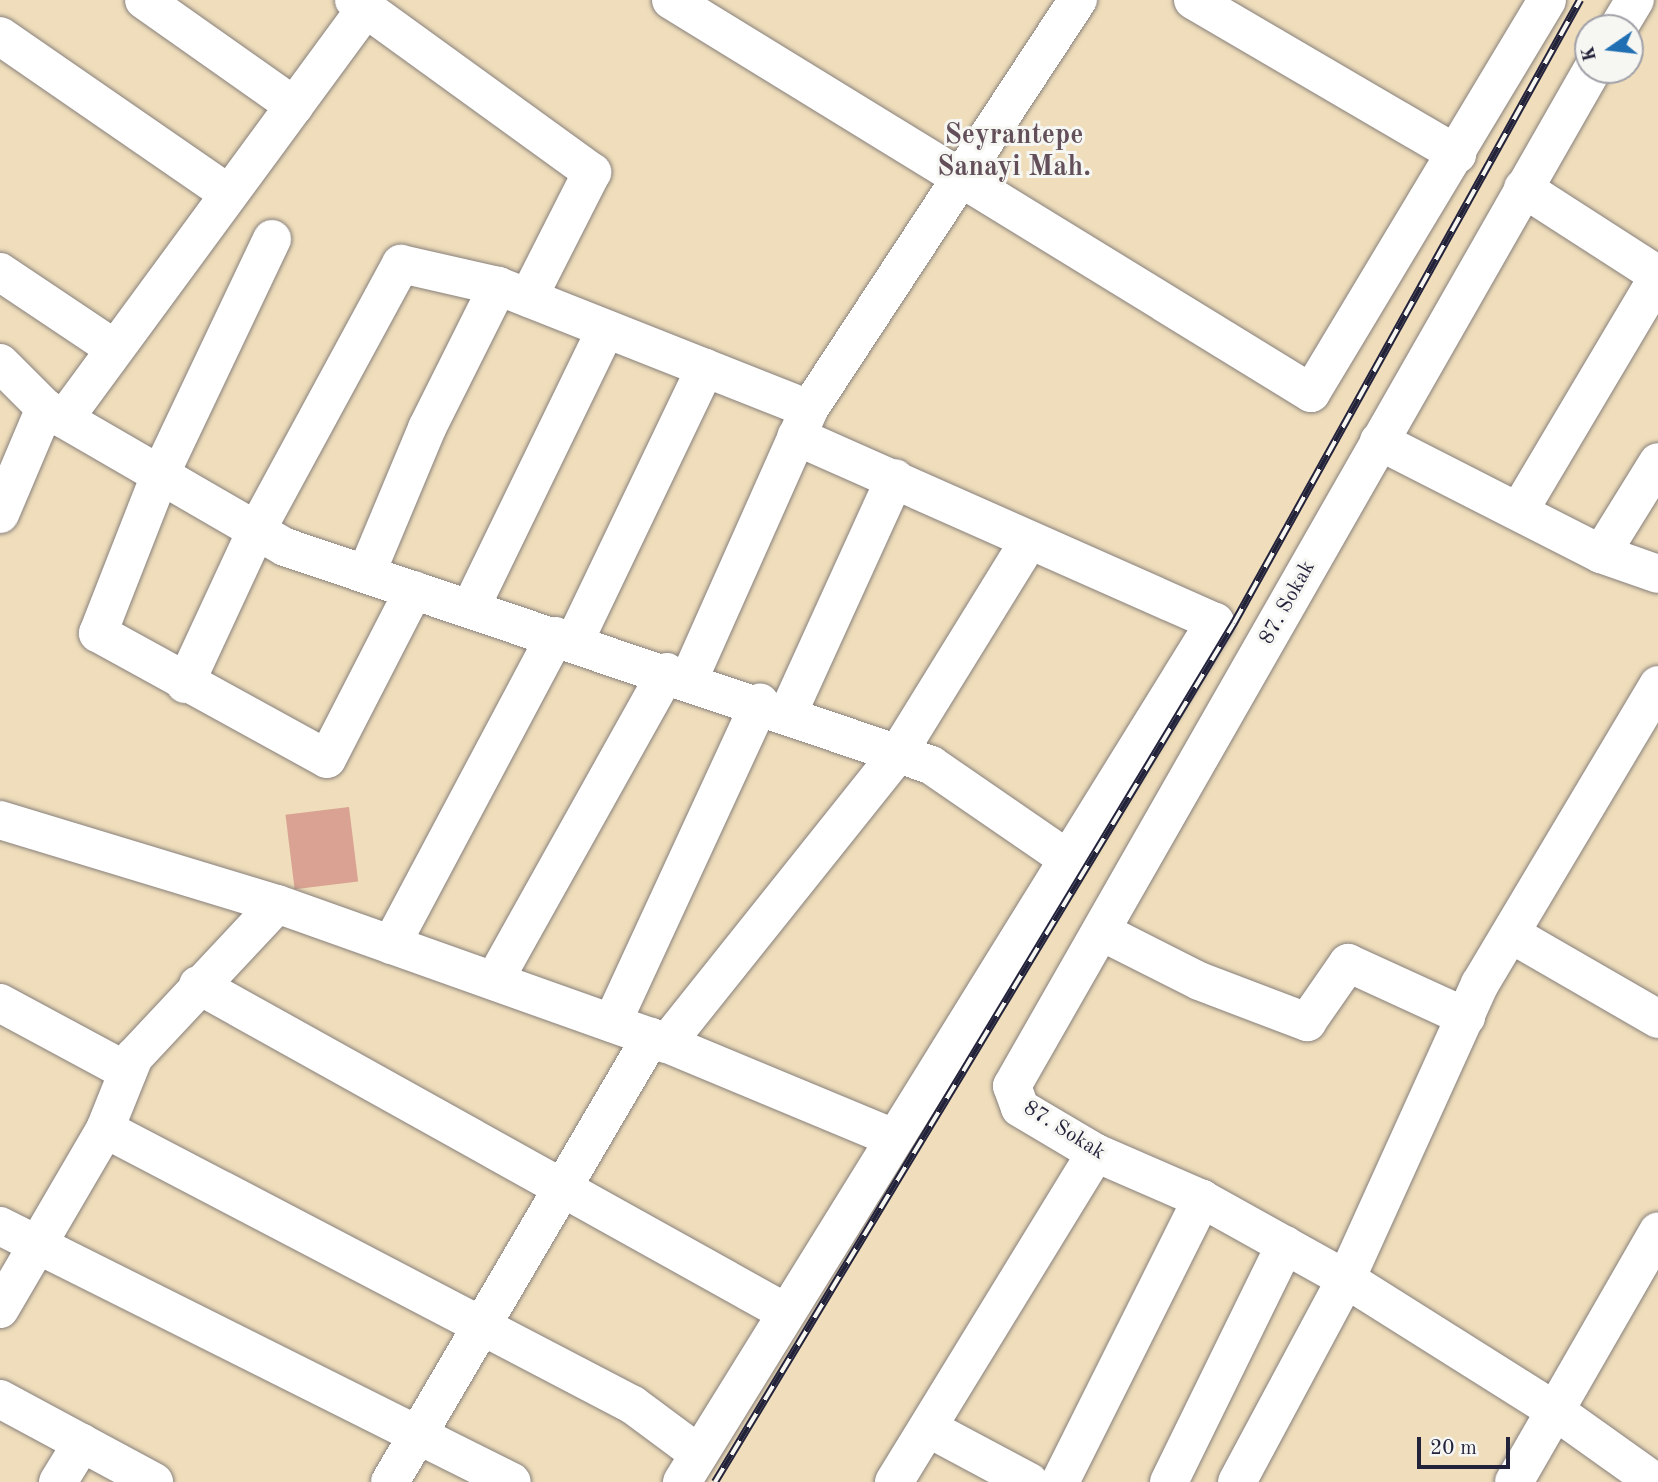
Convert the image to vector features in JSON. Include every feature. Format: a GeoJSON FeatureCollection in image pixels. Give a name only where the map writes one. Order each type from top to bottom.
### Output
{"type":"FeatureCollection","features":[{"type":"Feature","properties":{"kind":"street"},"geometry":{"type":"LineString","coordinates":[[144,0],[294,106]]}},
{"type":"Feature","properties":{"kind":"street"},"geometry":{"type":"LineString","coordinates":[[671,0],[1311,393],[1457,154],[1547,0]]}},
{"type":"Feature","properties":{"kind":"street"},"geometry":{"type":"LineString","coordinates":[[494,981],[678,675],[803,423],[1077,0]]}},
{"type":"Feature","properties":{"kind":"street"},"geometry":{"type":"LineString","coordinates":[[1193,0],[1457,154]]}},
{"type":"Feature","properties":{"kind":"street"},"geometry":{"type":"LineString","coordinates":[[0,514],[54,413],[115,349],[294,106],[360,4],[592,172],[427,428],[366,574]]}},
{"type":"Feature","properties":{"kind":"street"},"geometry":{"type":"LineString","coordinates":[[0,36],[229,194]]}},
{"type":"Feature","properties":{"kind":"street","name":"87. Sokak"},"geometry":{"type":"LineString","coordinates":[[1584,84],[1012,1086],[1020,1108],[1096,1153],[1202,1199],[1346,1279],[1554,1410],[1655,1482]]}},
{"type":"Feature","properties":{"kind":"street"},"geometry":{"type":"LineString","coordinates":[[1519,511],[1658,276],[1523,188]]}},
{"type":"Feature","properties":{"kind":"street"},"geometry":{"type":"LineString","coordinates":[[272,239],[160,475],[98,634],[185,684],[327,759],[414,590]]}},
{"type":"Feature","properties":{"kind":"street"},"geometry":{"type":"LineString","coordinates":[[104,1129],[484,1324],[633,1405],[691,1468],[785,1312],[1215,622],[895,478],[705,368],[513,292],[401,264],[256,531],[185,684]]}},
{"type":"Feature","properties":{"kind":"street"},"geometry":{"type":"LineString","coordinates":[[0,272],[115,349]]}},
{"type":"Feature","properties":{"kind":"street"},"geometry":{"type":"LineString","coordinates":[[470,609],[606,329]]}},
{"type":"Feature","properties":{"kind":"street"},"geometry":{"type":"LineString","coordinates":[[0,363],[54,413],[256,531],[366,574],[678,675],[931,765],[1068,859]]}},
{"type":"Feature","properties":{"kind":"street"},"geometry":{"type":"LineString","coordinates":[[391,945],[564,639],[705,368]]}},
{"type":"Feature","properties":{"kind":"street"},"geometry":{"type":"LineString","coordinates":[[1379,441],[1601,554],[1658,574]]}},
{"type":"Feature","properties":{"kind":"street"},"geometry":{"type":"LineString","coordinates":[[1601,554],[1658,461]]}},
{"type":"Feature","properties":{"kind":"street"},"geometry":{"type":"LineString","coordinates":[[612,1023],[895,478]]}},
{"type":"Feature","properties":{"kind":"street"},"geometry":{"type":"LineString","coordinates":[[390,1482],[565,1185],[659,1041],[898,753],[1030,541]]}},
{"type":"Feature","properties":{"kind":"street"},"geometry":{"type":"LineString","coordinates":[[1237,1482],[1346,1279],[1466,1017],[1511,934],[1658,685]]}},
{"type":"Feature","properties":{"kind":"street"},"geometry":{"type":"LineString","coordinates":[[0,820],[277,904],[494,981],[659,1041],[894,1138]]}},
{"type":"Feature","properties":{"kind":"street"},"geometry":{"type":"LineString","coordinates":[[0,1309],[41,1247],[104,1129],[134,1057],[198,985],[277,904]]}},
{"type":"Feature","properties":{"kind":"street"},"geometry":{"type":"LineString","coordinates":[[1102,932],[1199,981],[1307,1022],[1348,963],[1466,1017]]}},
{"type":"Feature","properties":{"kind":"street"},"geometry":{"type":"LineString","coordinates":[[1511,934],[1658,1019]]}},
{"type":"Feature","properties":{"kind":"street"},"geometry":{"type":"LineString","coordinates":[[198,985],[565,1185],[785,1312]]}},
{"type":"Feature","properties":{"kind":"street"},"geometry":{"type":"LineString","coordinates":[[0,1003],[128,1072]]}},
{"type":"Feature","properties":{"kind":"street"},"geometry":{"type":"LineString","coordinates":[[894,1482],[1096,1153]]}},
{"type":"Feature","properties":{"kind":"street"},"geometry":{"type":"LineString","coordinates":[[1060,1482],[1202,1199]]}},
{"type":"Feature","properties":{"kind":"street"},"geometry":{"type":"LineString","coordinates":[[0,1226],[421,1432],[512,1482]]}},
{"type":"Feature","properties":{"kind":"street"},"geometry":{"type":"LineString","coordinates":[[1169,1482],[1285,1245]]}},
{"type":"Feature","properties":{"kind":"street"},"geometry":{"type":"LineString","coordinates":[[1514,1482],[1554,1410],[1653,1251]]}},
{"type":"Feature","properties":{"kind":"street"},"geometry":{"type":"LineString","coordinates":[[0,1399],[154,1482]]}},
{"type":"Feature","properties":{"kind":"street"},"geometry":{"type":"LineString","coordinates":[[928,1427],[1029,1482]]}},
{"type":"Feature","properties":{"kind":"street"},"geometry":{"type":"LineString","coordinates":[[58,1482],[82,1443]]}},
{"type":"Feature","properties":{"kind":"building"},"geometry":{"type":"Polygon","coordinates":[[[349,807],[358,881],[295,889],[285,815],[349,807]]]}},
{"type":"Feature","properties":{"kind":"railway"},"geometry":{"type":"LineString","coordinates":[[715,1482],[1234,623],[1580,0]]}},
{"type":"Feature","properties":{"kind":"district","name":"Seyrantepe Sanayi Mah."},"geometry":{"type":"Point","coordinates":[1014,152]}}]}
